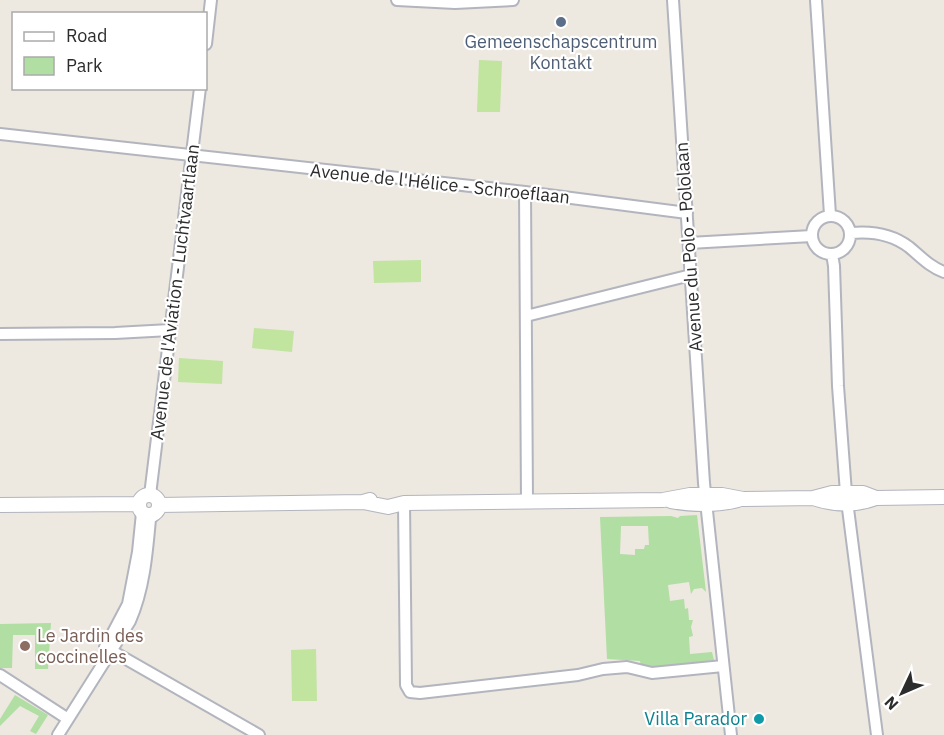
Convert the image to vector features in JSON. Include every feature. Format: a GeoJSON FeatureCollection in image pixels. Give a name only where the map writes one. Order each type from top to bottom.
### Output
{"type":"FeatureCollection","features":[{"type":"Feature","properties":{"kind":"street"},"geometry":{"type":"LineString","coordinates":[[207,35],[211,0]]}},
{"type":"Feature","properties":{"kind":"street"},"geometry":{"type":"LineString","coordinates":[[397,0],[455,3],[513,0]]}},
{"type":"Feature","properties":{"kind":"street","name":"Avenue du Polo - Pololaan"},"geometry":{"type":"LineString","coordinates":[[673,0],[706,500],[731,735]]}},
{"type":"Feature","properties":{"kind":"street"},"geometry":{"type":"LineString","coordinates":[[816,0],[830,215]]}},
{"type":"Feature","properties":{"kind":"street","name":"Avenue de l'Aviation - Luchtvaartlaan"},"geometry":{"type":"LineString","coordinates":[[65,717],[108,648],[130,621],[136,607],[146,553],[149,507],[200,90]]}},
{"type":"Feature","properties":{"kind":"street","name":"Avenue de l'Hélice - Schroeflaan"},"geometry":{"type":"LineString","coordinates":[[0,134],[525,192],[687,213]]}},
{"type":"Feature","properties":{"kind":"street"},"geometry":{"type":"LineString","coordinates":[[525,192],[527,501]]}},
{"type":"Feature","properties":{"kind":"street"},"geometry":{"type":"LineString","coordinates":[[830,215],[848,224],[851,233],[844,250],[832,254],[819,250],[813,243],[815,224],[819,219],[830,215]]}},
{"type":"Feature","properties":{"kind":"street"},"geometry":{"type":"LineString","coordinates":[[851,233],[877,233],[893,237],[908,246],[935,269],[944,272]]}},
{"type":"Feature","properties":{"kind":"street"},"geometry":{"type":"LineString","coordinates":[[689,243],[812,236]]}},
{"type":"Feature","properties":{"kind":"street"},"geometry":{"type":"LineString","coordinates":[[832,254],[838,386],[847,498],[877,735]]}},
{"type":"Feature","properties":{"kind":"street"},"geometry":{"type":"LineString","coordinates":[[526,316],[691,275]]}},
{"type":"Feature","properties":{"kind":"street"},"geometry":{"type":"LineString","coordinates":[[0,334],[170,330]]}},
{"type":"Feature","properties":{"kind":"street"},"geometry":{"type":"LineString","coordinates":[[0,505],[149,507],[363,502],[388,507],[404,503],[527,501],[663,500],[690,504],[706,500],[722,504],[743,499],[813,498],[829,493],[847,498],[863,493],[876,498],[944,497]]}},
{"type":"Feature","properties":{"kind":"street"},"geometry":{"type":"LineString","coordinates":[[404,503],[406,685],[410,692],[420,693],[578,675],[603,669],[627,667],[652,673],[723,666]]}},
{"type":"Feature","properties":{"kind":"street"},"geometry":{"type":"LineString","coordinates":[[108,648],[259,735]]}},
{"type":"Feature","properties":{"kind":"street"},"geometry":{"type":"LineString","coordinates":[[3,680],[65,717]]}},
{"type":"Feature","properties":{"kind":"street"},"geometry":{"type":"LineString","coordinates":[[50,735],[65,717]]}},
{"type":"Feature","properties":{"kind":"street"},"geometry":{"type":"LineString","coordinates":[[58,735],[65,717]]}},
{"type":"Feature","properties":{"kind":"green space"},"geometry":{"type":"Polygon","coordinates":[[[479,60],[502,61],[500,112],[477,112],[479,60]]]}},
{"type":"Feature","properties":{"kind":"green space"},"geometry":{"type":"Polygon","coordinates":[[[421,260],[421,282],[374,283],[373,261],[421,260]]]}},
{"type":"Feature","properties":{"kind":"green space"},"geometry":{"type":"Polygon","coordinates":[[[254,328],[294,331],[292,352],[252,348],[254,328]]]}},
{"type":"Feature","properties":{"kind":"green space"},"geometry":{"type":"Polygon","coordinates":[[[179,358],[223,361],[222,384],[178,382],[179,358]]]}},
{"type":"Feature","properties":{"kind":"green space"},"geometry":{"type":"Polygon","coordinates":[[[697,515],[706,592],[702,588],[694,589],[691,594],[689,582],[668,585],[670,601],[684,599],[685,609],[688,608],[689,620],[693,620],[691,627],[693,636],[689,637],[690,654],[712,652],[714,660],[655,668],[641,666],[640,661],[607,659],[600,517],[671,516],[678,518],[697,515]],[[621,526],[620,554],[635,555],[635,549],[644,549],[645,545],[649,545],[648,526],[621,526]]]}},
{"type":"Feature","properties":{"kind":"green space","name":"Le Jardin des coccinelles"},"geometry":{"type":"Polygon","coordinates":[[[51,623],[48,669],[35,669],[35,635],[13,635],[12,668],[0,668],[0,624],[51,623]]]}},
{"type":"Feature","properties":{"kind":"green space"},"geometry":{"type":"Polygon","coordinates":[[[316,649],[317,701],[292,701],[291,650],[316,649]]]}},
{"type":"Feature","properties":{"kind":"green space"},"geometry":{"type":"Polygon","coordinates":[[[15,695],[48,715],[36,734],[30,731],[39,716],[20,706],[0,726],[0,719],[15,695]]]}},
{"type":"Feature","properties":{"kind":"place","name":"Gemeenschapscentrum Kontakt"},"geometry":{"type":"Point","coordinates":[561,22]}},
{"type":"Feature","properties":{"kind":"place","name":"Le Jardin des coccinelles"},"geometry":{"type":"Point","coordinates":[25,646]}},
{"type":"Feature","properties":{"kind":"place","name":"Villa Parador"},"geometry":{"type":"Point","coordinates":[759,719]}}]}
